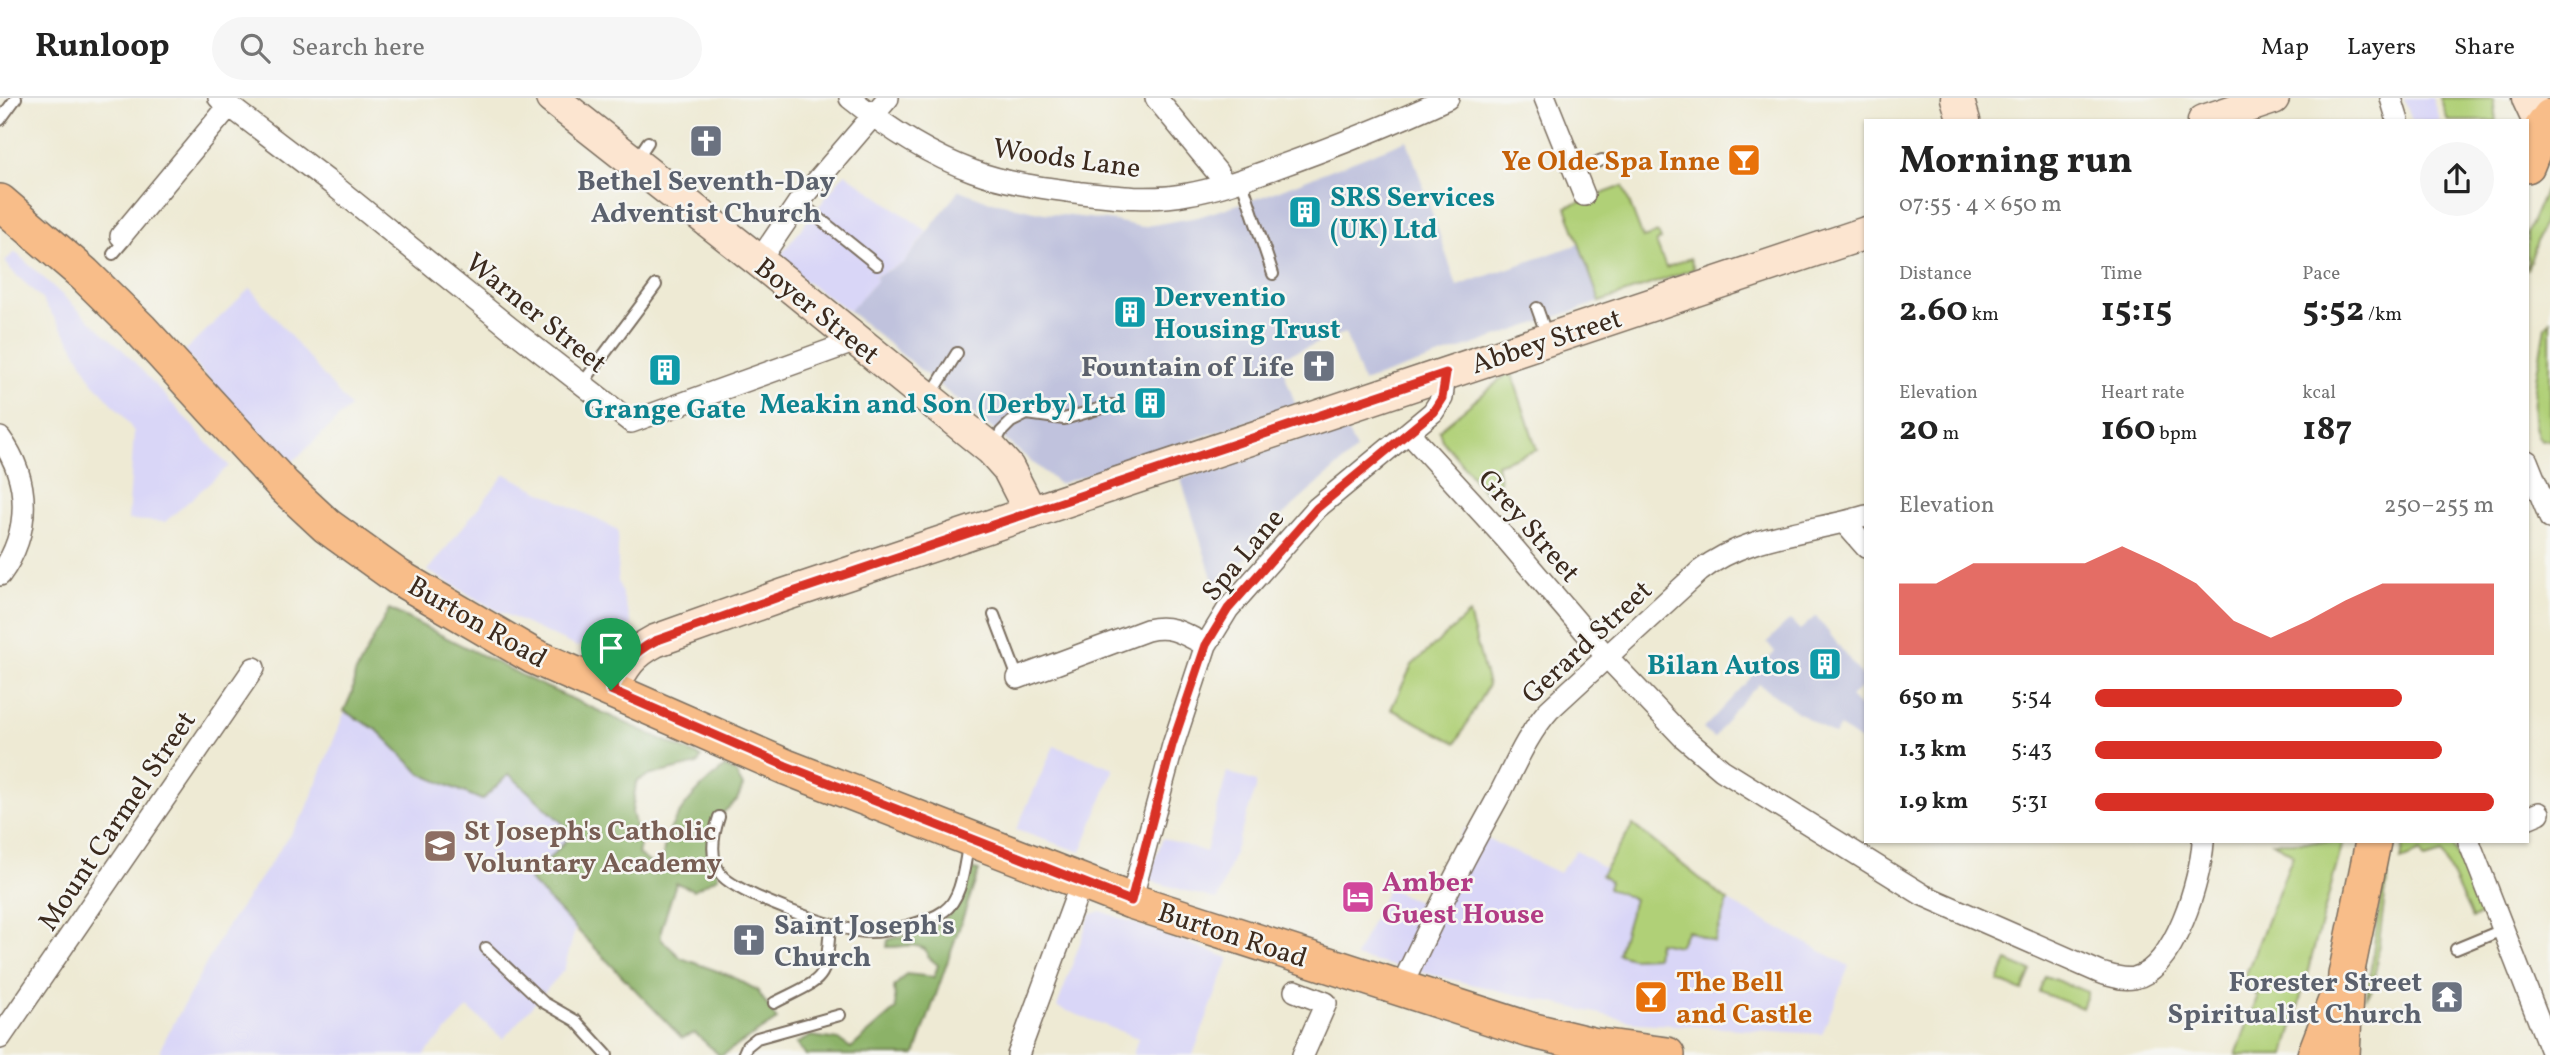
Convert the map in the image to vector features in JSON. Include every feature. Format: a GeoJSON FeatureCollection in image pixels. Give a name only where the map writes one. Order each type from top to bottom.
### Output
{"type":"FeatureCollection","features":[{"type":"Feature","properties":{"kind":"main road"},"geometry":{"type":"LineString","coordinates":[[2529,158],[2541,110]]}},
{"type":"Feature","properties":{"kind":"main road","name":"Burton Road"},"geometry":{"type":"LineString","coordinates":[[0,202],[84,274],[134,322],[284,486],[327,526],[391,572],[533,656],[786,766],[1131,901],[1400,990],[1532,1043],[1592,1045],[1667,1055]]}},
{"type":"Feature","properties":{"kind":"main road"},"geometry":{"type":"LineString","coordinates":[[2342,1055],[2346,975],[2373,843]]}},
{"type":"Feature","properties":{"kind":"main road"},"geometry":{"type":"LineString","coordinates":[[2315,1055],[2346,975]]}},
{"type":"Feature","properties":{"kind":"street","name":"Boyer Street"},"geometry":{"type":"LineString","coordinates":[[552,98],[641,152],[759,261],[992,450],[1009,468],[1031,513]]}},
{"type":"Feature","properties":{"kind":"street","name":"Woods Lane"},"geometry":{"type":"LineString","coordinates":[[850,98],[873,117],[923,147],[972,171],[1027,185],[1101,195],[1152,198],[1188,195],[1233,182],[1407,117],[1448,98]]}},
{"type":"Feature","properties":{"kind":"street"},"geometry":{"type":"LineString","coordinates":[[759,261],[799,202],[888,98]]}},
{"type":"Feature","properties":{"kind":"street"},"geometry":{"type":"LineString","coordinates":[[1156,98],[1217,172],[1233,182]]}},
{"type":"Feature","properties":{"kind":"street"},"geometry":{"type":"LineString","coordinates":[[1397,98],[1407,117]]}},
{"type":"Feature","properties":{"kind":"street"},"geometry":{"type":"LineString","coordinates":[[1545,98],[1584,195]]}},
{"type":"Feature","properties":{"kind":"street"},"geometry":{"type":"LineString","coordinates":[[1957,98],[1963,119]]}},
{"type":"Feature","properties":{"kind":"street"},"geometry":{"type":"LineString","coordinates":[[2210,119],[2273,98]]}},
{"type":"Feature","properties":{"kind":"street"},"geometry":{"type":"LineString","coordinates":[[2391,98],[2397,119]]}},
{"type":"Feature","properties":{"kind":"street"},"geometry":{"type":"LineString","coordinates":[[117,245],[224,102]]}},
{"type":"Feature","properties":{"kind":"street","name":"Warner Street"},"geometry":{"type":"LineString","coordinates":[[224,102],[332,184],[631,422],[856,341]]}},
{"type":"Feature","properties":{"kind":"street","name":"Abbey Street"},"geometry":{"type":"LineString","coordinates":[[611,690],[626,662],[655,641],[784,595],[1864,234]]}},
{"type":"Feature","properties":{"kind":"street","name":"Spa Lane"},"geometry":{"type":"LineString","coordinates":[[1131,901],[1172,745],[1206,645],[1228,609],[1317,508],[1433,412],[1442,398],[1446,373]]}},
{"type":"Feature","properties":{"kind":"street","name":"Grey Street"},"geometry":{"type":"LineString","coordinates":[[1409,433],[1506,539],[1606,656],[1683,737],[1722,770],[1923,895],[2101,973],[2119,978],[2136,978],[2150,970],[2173,942],[2192,895],[2203,843]]}},
{"type":"Feature","properties":{"kind":"street"},"geometry":{"type":"LineString","coordinates":[[0,438],[18,472],[22,496],[20,538],[0,575]]}},
{"type":"Feature","properties":{"kind":"street"},"geometry":{"type":"LineString","coordinates":[[2529,470],[2550,518]]}},
{"type":"Feature","properties":{"kind":"street","name":"Gerard Street"},"geometry":{"type":"LineString","coordinates":[[1400,990],[1445,893],[1530,736],[1549,710],[1700,570],[1723,554],[1765,540],[1864,517]]}},
{"type":"Feature","properties":{"kind":"street"},"geometry":{"type":"LineString","coordinates":[[1844,522],[1864,545]]}},
{"type":"Feature","properties":{"kind":"street"},"geometry":{"type":"LineString","coordinates":[[1018,678],[1163,626],[1206,645]]}},
{"type":"Feature","properties":{"kind":"street","name":"Mount Carmel Street"},"geometry":{"type":"LineString","coordinates":[[0,1038],[254,668]]}},
{"type":"Feature","properties":{"kind":"street"},"geometry":{"type":"LineString","coordinates":[[2469,843],[2550,1049]]}},
{"type":"Feature","properties":{"kind":"street"},"geometry":{"type":"LineString","coordinates":[[1018,1055],[1082,881]]}},
{"type":"Feature","properties":{"kind":"street"},"geometry":{"type":"LineString","coordinates":[[1295,991],[1326,1003],[1303,1055]]}},
{"type":"Feature","properties":{"kind":"lane"},"geometry":{"type":"LineString","coordinates":[[0,120],[16,98]]}},
{"type":"Feature","properties":{"kind":"lane"},"geometry":{"type":"LineString","coordinates":[[1574,170],[1602,160]]}},
{"type":"Feature","properties":{"kind":"lane"},"geometry":{"type":"LineString","coordinates":[[1233,182],[1273,274]]}},
{"type":"Feature","properties":{"kind":"lane"},"geometry":{"type":"LineString","coordinates":[[799,202],[877,265]]}},
{"type":"Feature","properties":{"kind":"lane"},"geometry":{"type":"LineString","coordinates":[[582,384],[656,285]]}},
{"type":"Feature","properties":{"kind":"lane"},"geometry":{"type":"LineString","coordinates":[[1537,308],[1548,339]]}},
{"type":"Feature","properties":{"kind":"lane"},"geometry":{"type":"LineString","coordinates":[[928,399],[957,353]]}},
{"type":"Feature","properties":{"kind":"lane"},"geometry":{"type":"LineString","coordinates":[[992,450],[1000,432],[1011,422],[1027,414],[1064,419],[1111,405]]}},
{"type":"Feature","properties":{"kind":"lane"},"geometry":{"type":"LineString","coordinates":[[994,615],[1018,678]]}},
{"type":"Feature","properties":{"kind":"lane"},"geometry":{"type":"LineString","coordinates":[[719,817],[713,833],[713,852],[715,864],[726,881],[748,893],[830,925],[868,933],[906,927],[945,911],[957,895],[970,838]]}},
{"type":"Feature","properties":{"kind":"lane"},"geometry":{"type":"LineString","coordinates":[[774,1003],[822,976],[826,968],[830,925]]}},
{"type":"Feature","properties":{"kind":"lane"},"geometry":{"type":"LineString","coordinates":[[2456,949],[2502,930]]}},
{"type":"Feature","properties":{"kind":"lane"},"geometry":{"type":"LineString","coordinates":[[486,948],[543,1002],[576,1021],[607,1055]]}},
{"type":"Feature","properties":{"kind":"lane"},"geometry":{"type":"LineString","coordinates":[[743,1055],[747,1046],[757,1038],[840,1015]]}},
{"type":"Feature","properties":{"kind":"shaded area"},"geometry":{"type":"Polygon","coordinates":[[[2404,98],[2432,98],[2439,119],[2411,119],[2404,98]]]}},
{"type":"Feature","properties":{"kind":"shaded area"},"geometry":{"type":"Polygon","coordinates":[[[1407,140],[1457,286],[1579,244],[1600,302],[1363,382],[1345,333],[1279,358],[1296,406],[1059,484],[849,311],[878,279],[874,277],[904,263],[959,190],[988,201],[1044,213],[1115,221],[1141,227],[1198,217],[1264,196],[1407,140]]]}},
{"type":"Feature","properties":{"kind":"shaded area"},"geometry":{"type":"Polygon","coordinates":[[[845,173],[927,231],[904,263],[874,276],[878,279],[849,311],[776,261],[845,173]]]}},
{"type":"Feature","properties":{"kind":"shaded area"},"geometry":{"type":"Polygon","coordinates":[[[15,252],[126,353],[229,466],[165,522],[128,520],[134,432],[122,414],[92,381],[73,345],[40,297],[5,261],[15,252]]]}},
{"type":"Feature","properties":{"kind":"shaded area"},"geometry":{"type":"Polygon","coordinates":[[[250,288],[350,407],[288,466],[184,352],[250,288]]]}},
{"type":"Feature","properties":{"kind":"shaded area"},"geometry":{"type":"Polygon","coordinates":[[[1344,423],[1356,450],[1277,520],[1217,593],[1181,479],[1344,423]]]}},
{"type":"Feature","properties":{"kind":"shaded area"},"geometry":{"type":"Polygon","coordinates":[[[505,474],[618,530],[618,581],[632,625],[577,647],[494,609],[428,571],[505,474]]]}},
{"type":"Feature","properties":{"kind":"shaded area","name":"St Joseph's Catholic Voluntary Academy"},"geometry":{"type":"Polygon","coordinates":[[[389,609],[630,726],[564,970],[503,1039],[468,1008],[424,1055],[160,1055],[162,1045],[224,931],[306,811],[352,693],[355,674],[389,609]]]}},
{"type":"Feature","properties":{"kind":"shaded area"},"geometry":{"type":"Polygon","coordinates":[[[1816,616],[1864,679],[1864,685],[1850,697],[1864,710],[1864,743],[1840,727],[1834,735],[1759,684],[1734,710],[1714,738],[1703,729],[1775,652],[1767,642],[1790,620],[1800,630],[1816,616]]]}},
{"type":"Feature","properties":{"kind":"shaded area"},"geometry":{"type":"Polygon","coordinates":[[[1054,746],[1114,768],[1081,852],[1016,830],[1054,746]]]}},
{"type":"Feature","properties":{"kind":"shaded area"},"geometry":{"type":"Polygon","coordinates":[[[1227,772],[1256,782],[1256,788],[1218,900],[1147,880],[1163,838],[1206,852],[1227,772]]]}},
{"type":"Feature","properties":{"kind":"shaded area"},"geometry":{"type":"Polygon","coordinates":[[[1633,825],[1728,901],[1849,966],[1822,1034],[1639,1023],[1355,957],[1388,888],[1425,905],[1464,828],[1559,873],[1576,851],[1604,868],[1633,825]]]}},
{"type":"Feature","properties":{"kind":"shaded area"},"geometry":{"type":"Polygon","coordinates":[[[1101,911],[1229,958],[1193,1055],[1133,1055],[1138,1038],[1057,1007],[1090,915],[1101,911]]]}},
{"type":"Feature","properties":{"kind":"green space"},"geometry":{"type":"Polygon","coordinates":[[[2440,98],[2493,98],[2496,119],[2447,119],[2440,98]]]}},
{"type":"Feature","properties":{"kind":"green space"},"geometry":{"type":"Polygon","coordinates":[[[2550,179],[2550,203],[2529,264],[2529,228],[2550,179]]]}},
{"type":"Feature","properties":{"kind":"green space"},"geometry":{"type":"Polygon","coordinates":[[[1623,186],[1643,238],[1658,233],[1661,239],[1656,242],[1666,268],[1690,258],[1694,269],[1600,302],[1566,207],[1623,186]]]}},
{"type":"Feature","properties":{"kind":"green space"},"geometry":{"type":"Polygon","coordinates":[[[2550,321],[2550,440],[2541,441],[2536,430],[2534,402],[2545,327],[2550,321]]]}},
{"type":"Feature","properties":{"kind":"green space"},"geometry":{"type":"Polygon","coordinates":[[[1511,371],[1537,450],[1497,464],[1500,482],[1487,494],[1442,440],[1439,430],[1511,371]]]}},
{"type":"Feature","properties":{"kind":"green space"},"geometry":{"type":"Polygon","coordinates":[[[389,609],[537,683],[701,757],[698,764],[647,776],[636,782],[632,812],[640,845],[638,854],[653,865],[663,862],[668,834],[692,797],[725,767],[735,772],[743,786],[737,800],[714,821],[718,877],[694,890],[676,883],[661,930],[661,939],[681,958],[731,976],[757,990],[777,1020],[722,1055],[695,1033],[682,1038],[529,880],[573,833],[509,774],[482,800],[421,774],[377,730],[344,711],[352,693],[355,674],[389,609]]]}},
{"type":"Feature","properties":{"kind":"green space"},"geometry":{"type":"Polygon","coordinates":[[[1469,614],[1488,685],[1456,743],[1391,709],[1412,665],[1469,614]]]}},
{"type":"Feature","properties":{"kind":"green space"},"geometry":{"type":"Polygon","coordinates":[[[1633,825],[1728,901],[1714,942],[1687,930],[1679,946],[1658,942],[1656,957],[1632,958],[1618,954],[1634,899],[1608,888],[1610,882],[1601,875],[1633,825]]]}},
{"type":"Feature","properties":{"kind":"green space"},"geometry":{"type":"Polygon","coordinates":[[[2275,843],[2343,843],[2285,1055],[2236,1055],[2258,995],[2241,987],[2293,855],[2275,843]]]}},
{"type":"Feature","properties":{"kind":"green space"},"geometry":{"type":"Polygon","coordinates":[[[2388,843],[2392,843],[2373,988],[2367,996],[2388,843]]]}},
{"type":"Feature","properties":{"kind":"green space"},"geometry":{"type":"Polygon","coordinates":[[[2404,843],[2451,843],[2484,914],[2472,918],[2442,854],[2424,859],[2421,852],[2401,860],[2404,843]]]}},
{"type":"Feature","properties":{"kind":"green space"},"geometry":{"type":"Polygon","coordinates":[[[970,869],[979,871],[915,1055],[806,1055],[796,1044],[811,1036],[839,1040],[851,1048],[896,1009],[894,987],[906,974],[934,977],[938,965],[928,957],[925,949],[911,946],[887,947],[888,940],[920,933],[941,922],[954,908],[970,869]]]}},
{"type":"Feature","properties":{"kind":"green space"},"geometry":{"type":"Polygon","coordinates":[[[2007,961],[2031,971],[2022,991],[1998,981],[2007,961]]]}},
{"type":"Feature","properties":{"kind":"green space"},"geometry":{"type":"Polygon","coordinates":[[[2045,976],[2088,992],[2082,1008],[2039,992],[2045,976]]]}},
{"type":"Feature","properties":{"kind":"place","name":"Bethel Seventh-Day Adventist Church"},"geometry":{"type":"Point","coordinates":[706,141]}},
{"type":"Feature","properties":{"kind":"place","name":"Ye Olde Spa Inne"},"geometry":{"type":"Point","coordinates":[1744,160]}},
{"type":"Feature","properties":{"kind":"place","name":"SRS Services (UK) Ltd"},"geometry":{"type":"Point","coordinates":[1305,212]}},
{"type":"Feature","properties":{"kind":"place","name":"Derventio Housing Trust"},"geometry":{"type":"Point","coordinates":[1130,312]}},
{"type":"Feature","properties":{"kind":"place","name":"Fountain of Life"},"geometry":{"type":"Point","coordinates":[1319,366]}},
{"type":"Feature","properties":{"kind":"place","name":"Grange Gate"},"geometry":{"type":"Point","coordinates":[665,370]}},
{"type":"Feature","properties":{"kind":"place","name":"Meakin and Son (Derby) Ltd"},"geometry":{"type":"Point","coordinates":[1150,403]}},
{"type":"Feature","properties":{"kind":"place","name":"Bilan Autos"},"geometry":{"type":"Point","coordinates":[1825,664]}},
{"type":"Feature","properties":{"kind":"place","name":"St Joseph's Catholic Voluntary Academy"},"geometry":{"type":"Point","coordinates":[440,846]}},
{"type":"Feature","properties":{"kind":"place","name":"Amber Guest House"},"geometry":{"type":"Point","coordinates":[1358,897]}},
{"type":"Feature","properties":{"kind":"place","name":"Saint Joseph's Church"},"geometry":{"type":"Point","coordinates":[749,940]}},
{"type":"Feature","properties":{"kind":"place","name":"The Bell and Castle"},"geometry":{"type":"Point","coordinates":[1651,997]}},
{"type":"Feature","properties":{"kind":"place","name":"Forester Street Spiritualist Church"},"geometry":{"type":"Point","coordinates":[2447,997]}},
{"type":"Feature","properties":{"kind":"route"},"geometry":{"type":"LineString","coordinates":[[1446,373],[1442,398],[1433,412],[1317,508],[1228,609],[1206,645],[1172,745],[1131,901],[786,766],[611,690],[626,662],[655,641],[784,595],[1446,373]]}}]}
